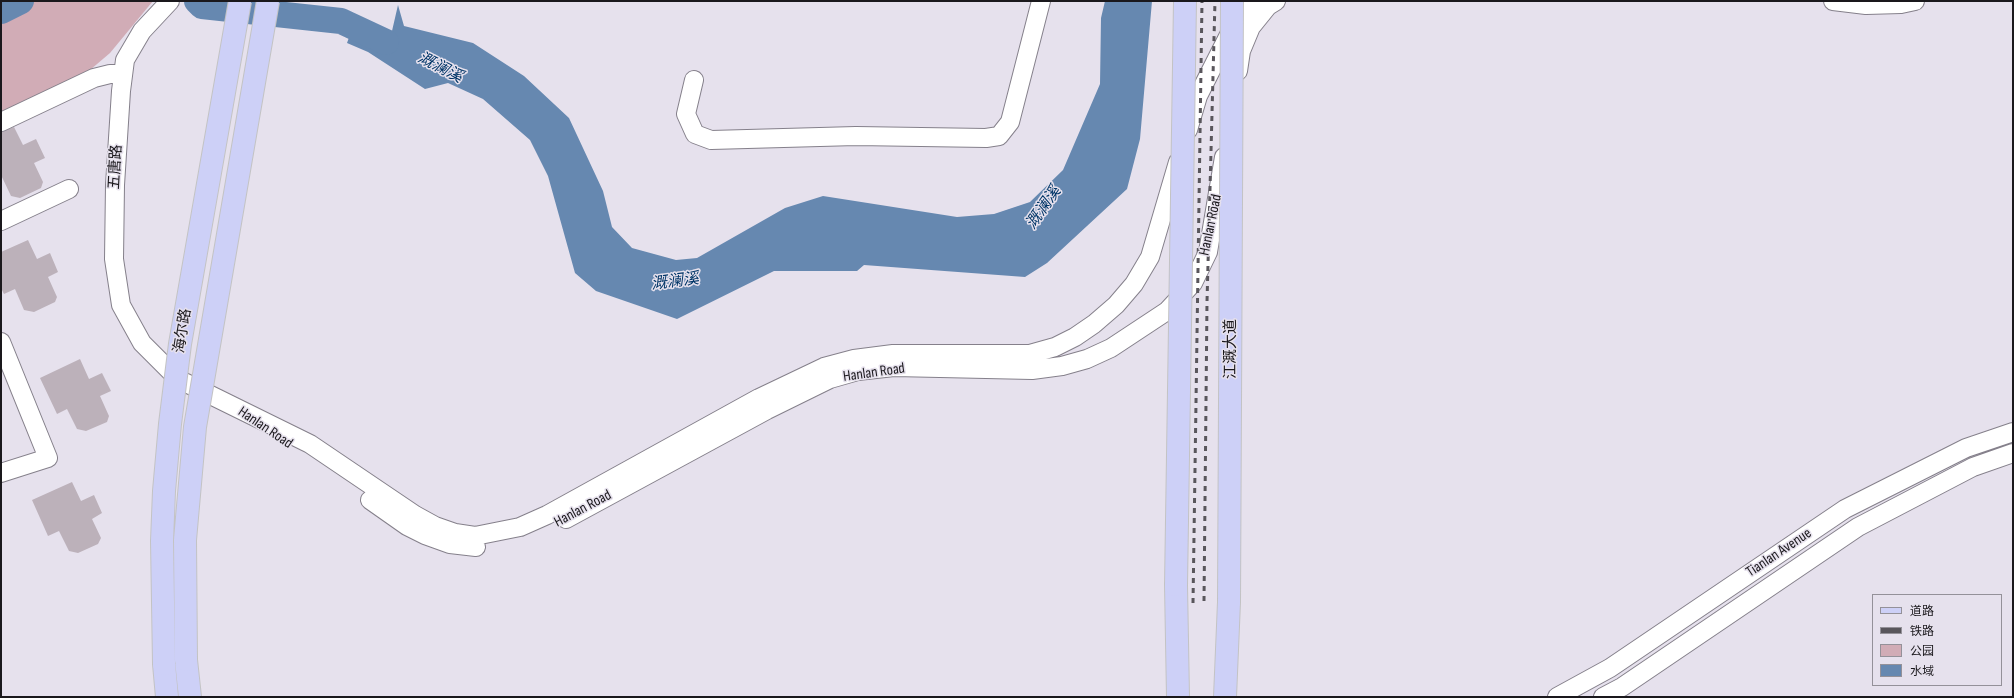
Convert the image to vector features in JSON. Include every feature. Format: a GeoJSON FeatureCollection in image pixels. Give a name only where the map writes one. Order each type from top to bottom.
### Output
{"type":"FeatureCollection","features":[{"type":"Feature","properties":{"kind":"main road","name":"海尔路"},"geometry":{"type":"LineString","coordinates":[[168,697],[164,664],[162,541],[164,492],[170,424],[180,344],[240,1]]}},
{"type":"Feature","properties":{"kind":"main road","name":"海尔路"},"geometry":{"type":"LineString","coordinates":[[190,697],[186,660],[185,540],[195,427],[268,1]]}},
{"type":"Feature","properties":{"kind":"main road"},"geometry":{"type":"LineString","coordinates":[[1178,697],[1176,585],[1185,1]]}},
{"type":"Feature","properties":{"kind":"main road","name":"江溉大道"},"geometry":{"type":"LineString","coordinates":[[1225,697],[1230,602],[1232,1]]}},
{"type":"Feature","properties":{"kind":"street"},"geometry":{"type":"LineString","coordinates":[[694,80],[686,114],[695,134],[710,140],[856,136],[986,138],[999,136],[1010,122],[1040,1]]}},
{"type":"Feature","properties":{"kind":"street","name":"Hanlan Road"},"geometry":{"type":"LineString","coordinates":[[230,405],[310,444],[415,515],[435,526],[455,533],[475,536],[520,527],[547,515],[759,398],[824,368],[854,359],[893,354],[1030,354],[1055,347],[1094,324],[1116,305],[1134,284],[1150,257],[1198,96],[1238,17],[1250,1]]}},
{"type":"Feature","properties":{"kind":"street","name":"Hanlan Road"},"geometry":{"type":"LineString","coordinates":[[230,405],[407,526],[425,535],[450,544],[475,548],[525,538],[554,525],[766,410],[830,379],[858,372],[894,367],[1032,370],[1062,366],[1087,359],[1111,348],[1167,311],[1193,283],[1208,252],[1241,51],[1251,27],[1268,6],[1276,1]]}},
{"type":"Feature","properties":{"kind":"street"},"geometry":{"type":"LineString","coordinates":[[1833,1],[1866,5],[1901,4],[1915,1]]}},
{"type":"Feature","properties":{"kind":"street","name":"五唐路"},"geometry":{"type":"LineString","coordinates":[[167,4],[142,30],[125,60],[114,185],[114,259],[121,305],[142,343],[178,380],[230,405]]}},
{"type":"Feature","properties":{"kind":"street"},"geometry":{"type":"LineString","coordinates":[[1,122],[94,78],[110,74],[123,74]]}},
{"type":"Feature","properties":{"kind":"street"},"geometry":{"type":"LineString","coordinates":[[1,221],[69,189]]}},
{"type":"Feature","properties":{"kind":"street"},"geometry":{"type":"LineString","coordinates":[[1,342],[48,458],[1,473]]}},
{"type":"Feature","properties":{"kind":"street","name":"Tianlan Avenue"},"geometry":{"type":"LineString","coordinates":[[1557,697],[1610,668],[1845,508],[1966,448],[2013,432]]}},
{"type":"Feature","properties":{"kind":"street","name":"Tianlan Avenue"},"geometry":{"type":"LineString","coordinates":[[1603,697],[1622,687],[1858,527],[1973,467],[2013,453]]}},
{"type":"Feature","properties":{"kind":"green space"},"geometry":{"type":"Polygon","coordinates":[[[1,1],[153,1],[110,53],[90,70],[1,112],[1,1]]]}},
{"type":"Feature","properties":{"kind":"water"},"geometry":{"type":"Polygon","coordinates":[[[1105,1],[1152,1],[1140,139],[1127,189],[1047,263],[1025,277],[864,265],[857,271],[774,271],[677,319],[596,291],[575,273],[548,176],[530,140],[483,99],[448,83],[425,89],[368,52],[347,43],[356,18],[392,31],[398,5],[404,26],[473,43],[524,76],[569,118],[603,191],[612,227],[632,248],[676,260],[697,258],[785,208],[823,196],[957,217],[994,214],[1030,202],[1063,170],[1100,84],[1101,18],[1105,1]]]}},
{"type":"Feature","properties":{"kind":"building"},"geometry":{"type":"Polygon","coordinates":[[[14,127],[23,145],[36,139],[45,158],[34,163],[43,182],[41,188],[20,198],[11,196],[1,175],[1,132],[14,127]]]}},
{"type":"Feature","properties":{"kind":"building"},"geometry":{"type":"Polygon","coordinates":[[[28,240],[37,259],[50,253],[58,272],[48,277],[57,297],[55,302],[34,312],[24,310],[15,289],[4,294],[1,288],[1,252],[28,240]]]}},
{"type":"Feature","properties":{"kind":"building"},"geometry":{"type":"Polygon","coordinates":[[[80,359],[89,379],[102,373],[111,391],[100,396],[109,416],[107,422],[86,431],[77,429],[67,409],[57,414],[40,378],[80,359]]]}},
{"type":"Feature","properties":{"kind":"building"},"geometry":{"type":"Polygon","coordinates":[[[72,482],[81,501],[94,495],[102,513],[92,519],[101,538],[98,544],[78,553],[69,551],[59,531],[48,536],[32,500],[72,482]]]}},
{"type":"Feature","properties":{"kind":"waterway","name":"溉澜溪"},"geometry":{"type":"LineString","coordinates":[[1,11],[21,1]]}},
{"type":"Feature","properties":{"kind":"waterway","name":"溉澜溪"},"geometry":{"type":"LineString","coordinates":[[197,1],[202,6],[341,21],[386,42]]}},
{"type":"Feature","properties":{"kind":"railway"},"geometry":{"type":"LineString","coordinates":[[1193,603],[1202,1]]}},
{"type":"Feature","properties":{"kind":"railway"},"geometry":{"type":"LineString","coordinates":[[1204,601],[1207,302],[1215,1]]}}]}
